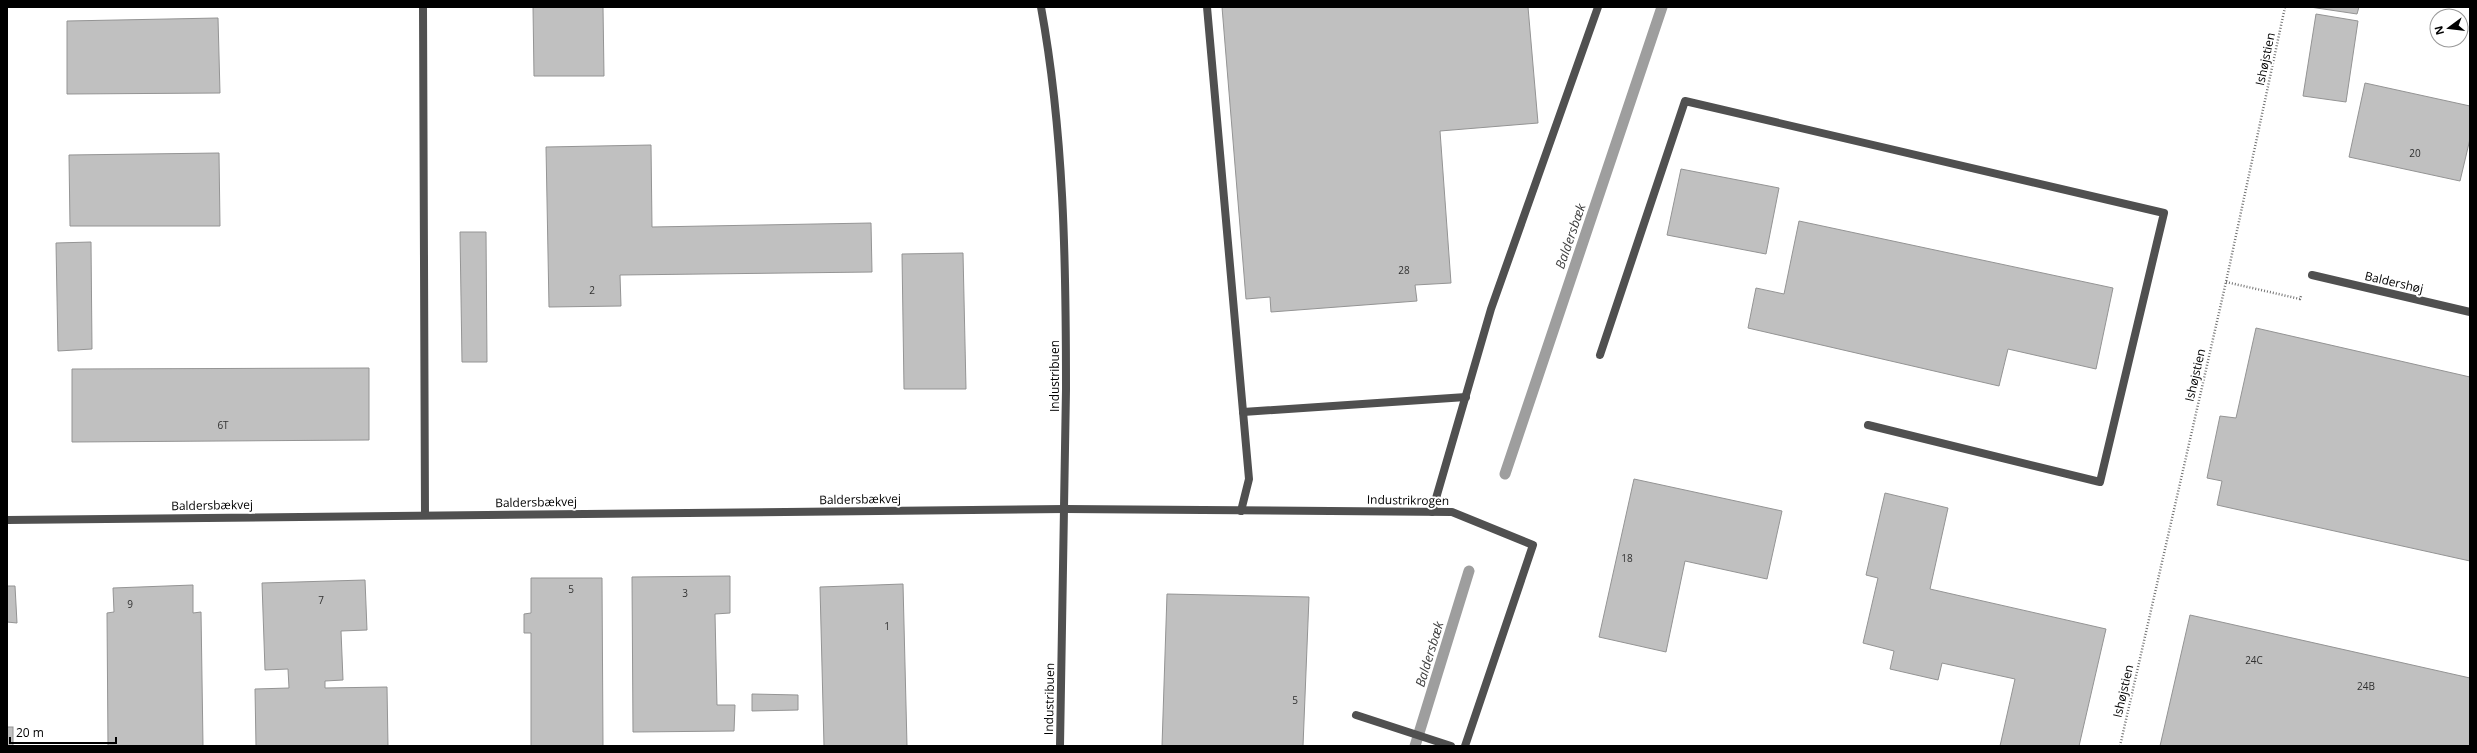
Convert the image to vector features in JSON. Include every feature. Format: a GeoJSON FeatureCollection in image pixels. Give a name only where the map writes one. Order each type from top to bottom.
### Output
{"type":"FeatureCollection","features":[{"type":"Feature","properties":{"kind":"street"},"geometry":{"type":"LineString","coordinates":[[423,7],[425,515]]}},
{"type":"Feature","properties":{"kind":"street","name":"Industribuen"},"geometry":{"type":"LineString","coordinates":[[1041,7],[1048,46],[1062,169],[1066,296],[1065,509],[1060,746]]}},
{"type":"Feature","properties":{"kind":"street"},"geometry":{"type":"LineString","coordinates":[[1208,7],[1249,479],[1241,511]]}},
{"type":"Feature","properties":{"kind":"street"},"geometry":{"type":"LineString","coordinates":[[1432,512],[1491,309],[1598,7]]}},
{"type":"Feature","properties":{"kind":"street"},"geometry":{"type":"LineString","coordinates":[[1600,355],[1685,101],[2164,213],[2100,482],[1868,426]]}},
{"type":"Feature","properties":{"kind":"street","name":"Baldershøj"},"geometry":{"type":"LineString","coordinates":[[2312,275],[2470,312]]}},
{"type":"Feature","properties":{"kind":"street"},"geometry":{"type":"LineString","coordinates":[[1243,412],[1466,397]]}},
{"type":"Feature","properties":{"kind":"street","name":"Baldersbækvej"},"geometry":{"type":"LineString","coordinates":[[7,520],[1065,509]]}},
{"type":"Feature","properties":{"kind":"street","name":"Industrikrogen"},"geometry":{"type":"LineString","coordinates":[[1065,509],[1452,512],[1533,545],[1465,746]]}},
{"type":"Feature","properties":{"kind":"street"},"geometry":{"type":"LineString","coordinates":[[1356,715],[1391,725],[1451,746]]}},
{"type":"Feature","properties":{"kind":"path","name":"Ishøjstien"},"geometry":{"type":"LineString","coordinates":[[2120,746],[2226,282],[2286,7]]}},
{"type":"Feature","properties":{"kind":"path"},"geometry":{"type":"LineString","coordinates":[[2226,282],[2300,299],[2312,275]]}},
{"type":"Feature","properties":{"kind":"building"},"geometry":{"type":"Polygon","coordinates":[[[533,7],[603,7],[604,76],[534,76],[533,7]]]}},
{"type":"Feature","properties":{"kind":"building"},"geometry":{"type":"Polygon","coordinates":[[[1222,7],[1528,7],[1538,123],[1440,131],[1451,283],[1415,285],[1417,301],[1271,312],[1270,297],[1246,299],[1222,7]]]}},
{"type":"Feature","properties":{"kind":"building"},"geometry":{"type":"Polygon","coordinates":[[[2310,7],[2359,7],[2357,14],[2310,7]]]}},
{"type":"Feature","properties":{"kind":"building"},"geometry":{"type":"Polygon","coordinates":[[[2316,14],[2358,21],[2346,102],[2303,96],[2316,14]]]}},
{"type":"Feature","properties":{"kind":"building"},"geometry":{"type":"Polygon","coordinates":[[[218,18],[220,93],[67,94],[67,21],[218,18]]]}},
{"type":"Feature","properties":{"kind":"building"},"geometry":{"type":"Polygon","coordinates":[[[2365,83],[2470,106],[2470,139],[2460,181],[2349,157],[2365,83]]]}},
{"type":"Feature","properties":{"kind":"building"},"geometry":{"type":"Polygon","coordinates":[[[651,145],[652,227],[871,223],[872,272],[620,275],[621,306],[549,307],[546,147],[651,145]]]}},
{"type":"Feature","properties":{"kind":"building"},"geometry":{"type":"Polygon","coordinates":[[[219,153],[220,226],[70,226],[69,155],[219,153]]]}},
{"type":"Feature","properties":{"kind":"building"},"geometry":{"type":"Polygon","coordinates":[[[1681,169],[1779,188],[1766,254],[1667,235],[1681,169]]]}},
{"type":"Feature","properties":{"kind":"building"},"geometry":{"type":"Polygon","coordinates":[[[1799,221],[2113,288],[2096,369],[2008,349],[1999,386],[1748,328],[1756,288],[1784,294],[1799,221]]]}},
{"type":"Feature","properties":{"kind":"building"},"geometry":{"type":"Polygon","coordinates":[[[460,232],[486,232],[487,362],[462,362],[460,232]]]}},
{"type":"Feature","properties":{"kind":"building"},"geometry":{"type":"Polygon","coordinates":[[[91,242],[92,349],[58,351],[56,243],[91,242]]]}},
{"type":"Feature","properties":{"kind":"building"},"geometry":{"type":"Polygon","coordinates":[[[963,253],[966,389],[904,389],[902,254],[963,253]]]}},
{"type":"Feature","properties":{"kind":"building"},"geometry":{"type":"Polygon","coordinates":[[[2256,328],[2470,377],[2470,561],[2217,505],[2222,481],[2207,478],[2220,416],[2236,418],[2256,328]]]}},
{"type":"Feature","properties":{"kind":"building"},"geometry":{"type":"Polygon","coordinates":[[[369,368],[369,440],[72,442],[72,369],[369,368]]]}},
{"type":"Feature","properties":{"kind":"building"},"geometry":{"type":"Polygon","coordinates":[[[1634,479],[1782,511],[1767,579],[1685,561],[1666,652],[1599,637],[1634,479]]]}},
{"type":"Feature","properties":{"kind":"building"},"geometry":{"type":"Polygon","coordinates":[[[1885,493],[1948,508],[1930,589],[2106,629],[2079,746],[2000,746],[2015,679],[1942,663],[1938,680],[1890,669],[1894,651],[1863,643],[1878,578],[1866,575],[1885,493]]]}},
{"type":"Feature","properties":{"kind":"building"},"geometry":{"type":"Polygon","coordinates":[[[730,576],[730,613],[715,614],[717,705],[735,705],[734,731],[633,732],[632,577],[730,576]]]}},
{"type":"Feature","properties":{"kind":"building"},"geometry":{"type":"Polygon","coordinates":[[[531,578],[602,578],[603,746],[531,746],[531,633],[524,633],[524,614],[531,613],[531,578]]]}},
{"type":"Feature","properties":{"kind":"building"},"geometry":{"type":"Polygon","coordinates":[[[365,580],[367,630],[341,631],[343,680],[325,681],[325,688],[387,687],[388,746],[256,746],[255,689],[289,688],[288,669],[265,670],[262,583],[365,580]]]}},
{"type":"Feature","properties":{"kind":"building"},"geometry":{"type":"Polygon","coordinates":[[[903,584],[907,746],[824,746],[820,587],[903,584]]]}},
{"type":"Feature","properties":{"kind":"building"},"geometry":{"type":"Polygon","coordinates":[[[193,585],[193,613],[201,612],[203,746],[108,746],[107,613],[114,612],[113,588],[193,585]]]}},
{"type":"Feature","properties":{"kind":"building"},"geometry":{"type":"Polygon","coordinates":[[[7,586],[15,586],[17,623],[7,622],[7,586]]]}},
{"type":"Feature","properties":{"kind":"building"},"geometry":{"type":"Polygon","coordinates":[[[1167,594],[1309,597],[1303,746],[1162,746],[1167,594]]]}},
{"type":"Feature","properties":{"kind":"building"},"geometry":{"type":"Polygon","coordinates":[[[2190,615],[2470,678],[2470,746],[2160,746],[2190,615]]]}},
{"type":"Feature","properties":{"kind":"building"},"geometry":{"type":"Polygon","coordinates":[[[752,694],[798,695],[798,710],[752,711],[752,694]]]}},
{"type":"Feature","properties":{"kind":"building"},"geometry":{"type":"Polygon","coordinates":[[[7,727],[13,727],[13,746],[7,746],[7,727]]]}},
{"type":"Feature","properties":{"kind":"waterway","name":"Baldersbæk"},"geometry":{"type":"LineString","coordinates":[[1505,474],[1662,7]]}},
{"type":"Feature","properties":{"kind":"waterway","name":"Baldersbæk"},"geometry":{"type":"LineString","coordinates":[[1415,746],[1469,571]]}}]}
